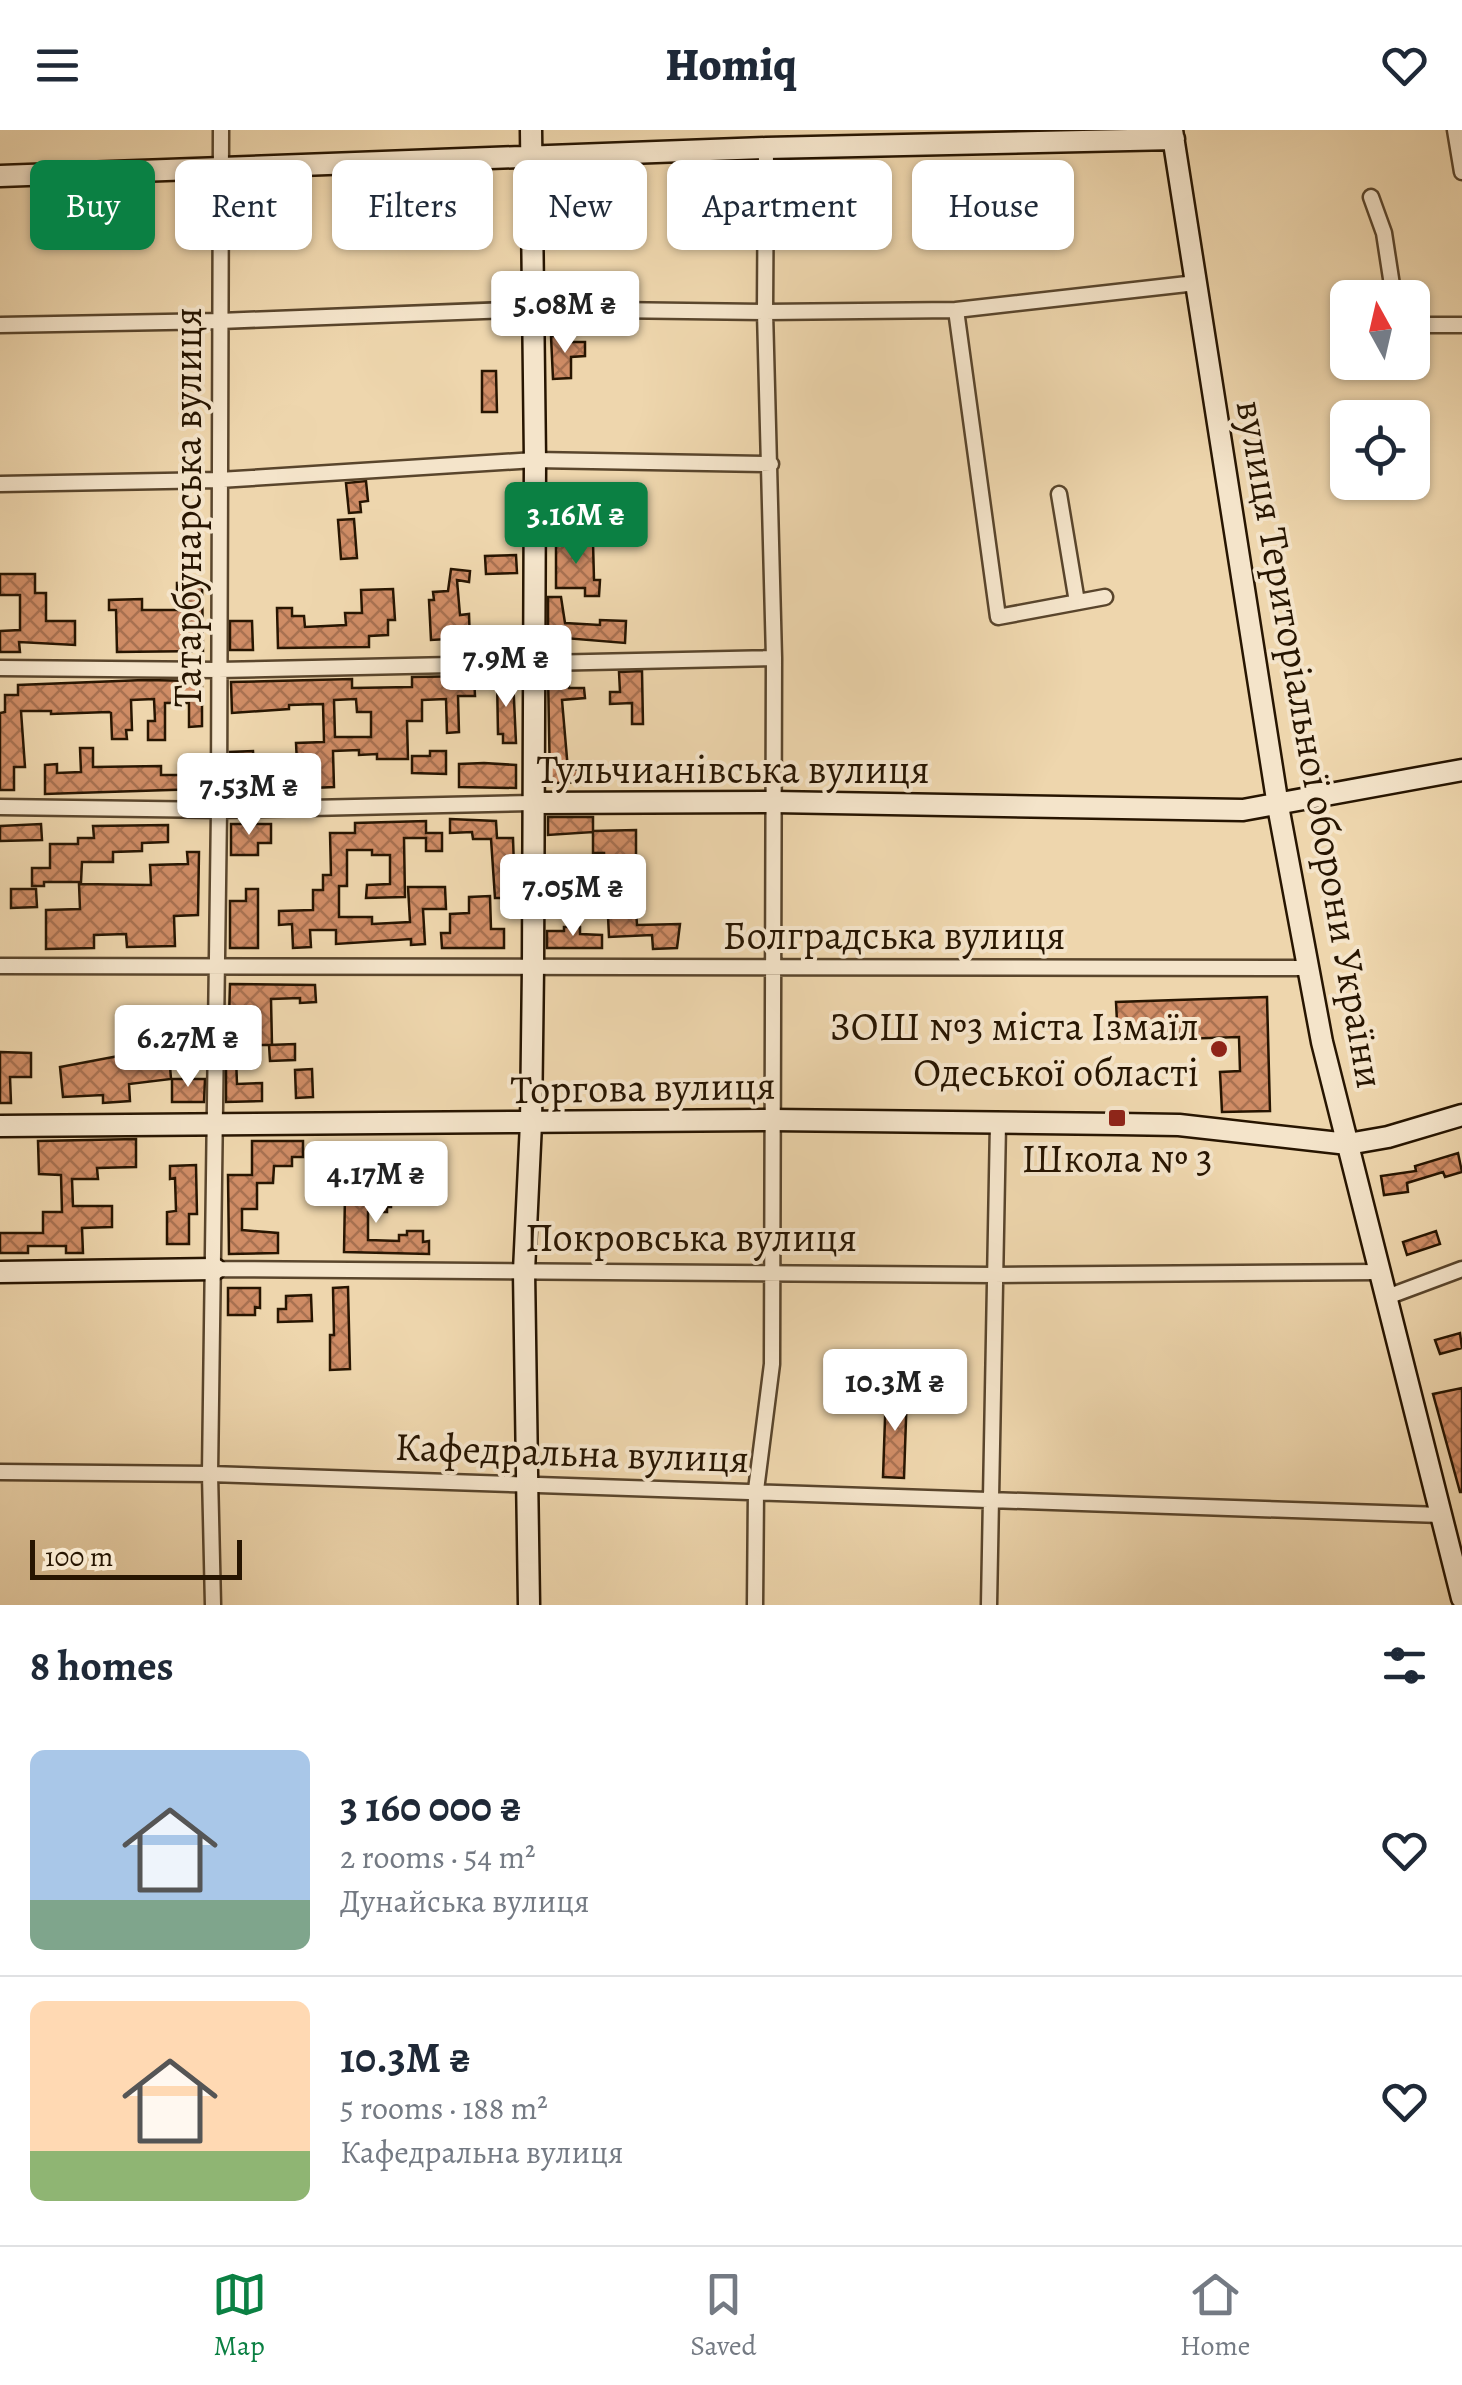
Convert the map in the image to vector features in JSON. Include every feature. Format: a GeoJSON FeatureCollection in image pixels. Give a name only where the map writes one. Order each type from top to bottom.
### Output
{"type":"FeatureCollection","features":[{"type":"Feature","properties":{"kind":"street","name":"Татарбунарська вулиця"},"geometry":{"type":"LineString","coordinates":[[221,130],[221,160]]}},
{"type":"Feature","properties":{"kind":"street"},"geometry":{"type":"LineString","coordinates":[[529,1605],[524,1271],[531,1123],[535,661],[531,130]]}},
{"type":"Feature","properties":{"kind":"street"},"geometry":{"type":"LineString","coordinates":[[1455,130],[1462,172]]}},
{"type":"Feature","properties":{"kind":"street"},"geometry":{"type":"LineString","coordinates":[[312,165],[1173,135]]}},
{"type":"Feature","properties":{"kind":"street","name":"вулиця Територіальної оборони України"},"geometry":{"type":"LineString","coordinates":[[1173,135],[1307,968],[1328,1072],[1462,1598]]}},
{"type":"Feature","properties":{"kind":"street"},"geometry":{"type":"LineString","coordinates":[[754,1605],[756,1490],[772,1364],[774,658],[766,148]]}},
{"type":"Feature","properties":{"kind":"street"},"geometry":{"type":"LineString","coordinates":[[0,176],[175,170]]}},
{"type":"Feature","properties":{"kind":"street"},"geometry":{"type":"LineString","coordinates":[[1371,196],[1384,233],[1391,280]]}},
{"type":"Feature","properties":{"kind":"street","name":"Татарбунарська вулиця"},"geometry":{"type":"LineString","coordinates":[[212,1605],[220,250]]}},
{"type":"Feature","properties":{"kind":"street"},"geometry":{"type":"LineString","coordinates":[[0,325],[533,309],[956,310],[1196,282]]}},
{"type":"Feature","properties":{"kind":"street"},"geometry":{"type":"LineString","coordinates":[[956,310],[998,616],[1104,597]]}},
{"type":"Feature","properties":{"kind":"street"},"geometry":{"type":"LineString","coordinates":[[1430,326],[1462,325]]}},
{"type":"Feature","properties":{"kind":"street"},"geometry":{"type":"LineString","coordinates":[[0,484],[219,480],[534,460],[770,464]]}},
{"type":"Feature","properties":{"kind":"street"},"geometry":{"type":"LineString","coordinates":[[1059,494],[1077,602]]}},
{"type":"Feature","properties":{"kind":"street"},"geometry":{"type":"LineString","coordinates":[[0,668],[218,670],[774,658]]}},
{"type":"Feature","properties":{"kind":"street","name":"Тульчианівська вулиця"},"geometry":{"type":"LineString","coordinates":[[0,808],[219,810],[774,802],[1243,810],[1462,770]]}},
{"type":"Feature","properties":{"kind":"street","name":"Болградська вулиця"},"geometry":{"type":"LineString","coordinates":[[0,966],[1307,968]]}},
{"type":"Feature","properties":{"kind":"street","name":"Торгова вулиця"},"geometry":{"type":"LineString","coordinates":[[0,1126],[998,1122],[1178,1125],[1348,1144],[1388,1138],[1462,1115]]}},
{"type":"Feature","properties":{"kind":"street"},"geometry":{"type":"LineString","coordinates":[[989,1605],[998,1122]]}},
{"type":"Feature","properties":{"kind":"street"},"geometry":{"type":"LineString","coordinates":[[1387,1297],[1462,1270]]}},
{"type":"Feature","properties":{"kind":"street","name":"Покровська вулиця"},"geometry":{"type":"LineString","coordinates":[[0,1272],[1381,1272]]}},
{"type":"Feature","properties":{"kind":"street","name":"Кафедральна вулиця"},"geometry":{"type":"LineString","coordinates":[[0,1472],[530,1483],[1442,1514]]}},
{"type":"Feature","properties":{"kind":"building"},"geometry":{"type":"Polygon","coordinates":[[[551,336],[563,336],[563,342],[585,342],[585,356],[571,357],[571,378],[553,379],[551,336]]]}},
{"type":"Feature","properties":{"kind":"building"},"geometry":{"type":"Polygon","coordinates":[[[482,371],[496,371],[497,412],[482,412],[482,371]]]}},
{"type":"Feature","properties":{"kind":"building"},"geometry":{"type":"Polygon","coordinates":[[[366,481],[368,501],[360,502],[361,512],[349,513],[346,483],[366,481]]]}},
{"type":"Feature","properties":{"kind":"building"},"geometry":{"type":"Polygon","coordinates":[[[354,519],[357,558],[341,559],[338,520],[354,519]]]}},
{"type":"Feature","properties":{"kind":"building"},"geometry":{"type":"Polygon","coordinates":[[[556,542],[593,542],[594,580],[600,580],[599,596],[585,596],[585,588],[556,588],[556,542]]]}},
{"type":"Feature","properties":{"kind":"building"},"geometry":{"type":"Polygon","coordinates":[[[516,555],[517,573],[486,574],[485,556],[516,555]]]}},
{"type":"Feature","properties":{"kind":"building"},"geometry":{"type":"Polygon","coordinates":[[[451,569],[470,571],[469,582],[457,580],[460,615],[469,614],[470,643],[431,640],[429,600],[434,600],[433,592],[448,591],[451,569]]]}},
{"type":"Feature","properties":{"kind":"building"},"geometry":{"type":"Polygon","coordinates":[[[0,574],[35,574],[35,593],[46,593],[46,621],[75,621],[75,645],[19,642],[20,652],[0,652],[0,631],[20,630],[20,595],[0,595],[0,574]]]}},
{"type":"Feature","properties":{"kind":"building"},"geometry":{"type":"Polygon","coordinates":[[[202,582],[203,651],[117,652],[116,610],[109,610],[109,600],[142,599],[142,610],[177,610],[177,583],[202,582]]]}},
{"type":"Feature","properties":{"kind":"building"},"geometry":{"type":"Polygon","coordinates":[[[393,589],[395,620],[388,620],[388,635],[369,636],[369,647],[278,648],[277,608],[292,608],[292,616],[304,616],[305,627],[346,625],[345,613],[362,613],[361,590],[393,589]]]}},
{"type":"Feature","properties":{"kind":"building"},"geometry":{"type":"Polygon","coordinates":[[[548,597],[561,597],[565,623],[600,625],[600,620],[626,621],[625,643],[565,638],[565,642],[548,642],[548,597]]]}},
{"type":"Feature","properties":{"kind":"building"},"geometry":{"type":"Polygon","coordinates":[[[230,621],[252,621],[253,650],[230,650],[230,621]]]}},
{"type":"Feature","properties":{"kind":"building"},"geometry":{"type":"Polygon","coordinates":[[[642,671],[643,724],[632,724],[632,703],[610,704],[610,692],[620,692],[619,672],[642,671]]]}},
{"type":"Feature","properties":{"kind":"building"},"geometry":{"type":"Polygon","coordinates":[[[568,673],[569,688],[584,688],[585,698],[562,700],[568,770],[591,769],[592,782],[550,783],[548,674],[568,673]]]}},
{"type":"Feature","properties":{"kind":"building"},"geometry":{"type":"Polygon","coordinates":[[[474,676],[475,696],[458,696],[459,732],[447,733],[446,699],[422,700],[422,721],[407,721],[408,759],[377,759],[377,754],[359,755],[359,750],[333,751],[334,787],[289,789],[288,782],[254,783],[254,788],[231,789],[230,752],[253,751],[254,767],[288,766],[297,763],[296,743],[324,742],[323,704],[232,713],[231,682],[352,679],[352,688],[412,687],[412,677],[474,676]],[[356,699],[334,700],[335,737],[371,737],[371,712],[357,712],[356,699]]]}},
{"type":"Feature","properties":{"kind":"building"},"geometry":{"type":"Polygon","coordinates":[[[497,678],[513,678],[516,743],[503,743],[503,734],[498,734],[497,678]]]}},
{"type":"Feature","properties":{"kind":"building"},"geometry":{"type":"Polygon","coordinates":[[[202,681],[202,726],[189,727],[189,703],[165,703],[165,740],[148,740],[148,721],[155,721],[154,699],[131,700],[132,730],[126,730],[127,739],[112,739],[109,712],[21,711],[25,767],[14,767],[14,790],[0,790],[0,713],[5,712],[5,695],[18,695],[18,685],[202,681]]]}},
{"type":"Feature","properties":{"kind":"building"},"geometry":{"type":"Polygon","coordinates":[[[80,748],[93,748],[93,767],[161,766],[161,775],[187,775],[187,763],[200,763],[200,789],[45,794],[45,765],[57,764],[57,773],[81,772],[80,748]]]}},
{"type":"Feature","properties":{"kind":"building"},"geometry":{"type":"Polygon","coordinates":[[[430,751],[446,751],[446,774],[412,773],[412,756],[430,756],[430,751]]]}},
{"type":"Feature","properties":{"kind":"building"},"geometry":{"type":"Polygon","coordinates":[[[459,764],[516,765],[516,788],[459,787],[459,764]]]}},
{"type":"Feature","properties":{"kind":"building"},"geometry":{"type":"Polygon","coordinates":[[[548,817],[593,817],[593,831],[636,830],[636,857],[593,853],[593,832],[548,835],[548,817]]]}},
{"type":"Feature","properties":{"kind":"building"},"geometry":{"type":"Polygon","coordinates":[[[450,819],[496,821],[497,838],[513,838],[515,898],[495,898],[491,839],[473,839],[472,832],[450,833],[450,819]]]}},
{"type":"Feature","properties":{"kind":"building"},"geometry":{"type":"Polygon","coordinates":[[[426,821],[426,833],[442,833],[442,851],[426,851],[426,838],[404,838],[405,897],[366,898],[367,885],[390,884],[390,855],[372,855],[372,850],[347,850],[347,886],[339,886],[339,917],[372,917],[372,924],[410,922],[408,887],[445,887],[446,909],[423,909],[425,944],[411,945],[411,939],[336,944],[336,930],[310,930],[311,947],[293,948],[292,924],[279,925],[279,911],[313,910],[313,890],[323,890],[323,875],[331,875],[330,833],[355,833],[355,823],[426,821]]]}},
{"type":"Feature","properties":{"kind":"building"},"geometry":{"type":"Polygon","coordinates":[[[41,824],[42,840],[0,841],[0,826],[41,824]]]}},
{"type":"Feature","properties":{"kind":"building"},"geometry":{"type":"Polygon","coordinates":[[[231,824],[271,824],[271,843],[258,843],[258,855],[231,855],[231,824]]]}},
{"type":"Feature","properties":{"kind":"building"},"geometry":{"type":"Polygon","coordinates":[[[168,825],[168,842],[142,843],[142,851],[113,852],[113,862],[82,862],[81,882],[44,882],[44,886],[32,886],[32,868],[50,868],[50,844],[78,844],[78,838],[94,838],[93,826],[168,825]]]}},
{"type":"Feature","properties":{"kind":"building"},"geometry":{"type":"Polygon","coordinates":[[[187,852],[199,852],[198,915],[174,916],[175,946],[127,947],[126,934],[94,935],[94,948],[46,949],[46,910],[80,909],[79,884],[151,885],[150,865],[188,864],[187,852]]]}},
{"type":"Feature","properties":{"kind":"building"},"geometry":{"type":"Polygon","coordinates":[[[552,861],[581,861],[581,894],[576,894],[576,905],[558,904],[558,883],[552,883],[552,861]]]}},
{"type":"Feature","properties":{"kind":"building"},"geometry":{"type":"Polygon","coordinates":[[[11,889],[36,889],[37,907],[11,908],[11,889]]]}},
{"type":"Feature","properties":{"kind":"building"},"geometry":{"type":"Polygon","coordinates":[[[246,889],[258,889],[258,948],[230,948],[230,901],[246,901],[246,889]]]}},
{"type":"Feature","properties":{"kind":"building"},"geometry":{"type":"Polygon","coordinates":[[[490,896],[491,929],[504,929],[504,948],[442,948],[441,933],[450,933],[450,914],[469,913],[469,897],[490,896]]]}},
{"type":"Feature","properties":{"kind":"building"},"geometry":{"type":"Polygon","coordinates":[[[636,909],[637,925],[680,924],[677,948],[653,949],[652,935],[609,937],[608,916],[617,915],[617,910],[636,909]]]}},
{"type":"Feature","properties":{"kind":"building"},"geometry":{"type":"Polygon","coordinates":[[[564,927],[580,927],[580,934],[602,935],[602,948],[547,948],[547,931],[564,931],[564,927]]]}},
{"type":"Feature","properties":{"kind":"building"},"geometry":{"type":"Polygon","coordinates":[[[230,984],[315,985],[316,1002],[271,999],[272,1045],[243,1045],[243,1051],[228,1051],[230,984]]]}},
{"type":"Feature","properties":{"kind":"building"},"geometry":{"type":"Polygon","coordinates":[[[1267,997],[1270,1111],[1222,1112],[1220,1072],[1240,1071],[1239,1037],[1118,1041],[1116,1002],[1267,997]]]}},
{"type":"Feature","properties":{"kind":"building"},"geometry":{"type":"Polygon","coordinates":[[[128,1041],[168,1041],[171,1079],[129,1084],[130,1101],[103,1103],[103,1095],[63,1097],[60,1067],[129,1054],[128,1041]]]}},
{"type":"Feature","properties":{"kind":"building"},"geometry":{"type":"Polygon","coordinates":[[[295,1044],[295,1060],[270,1061],[269,1045],[295,1044]]]}},
{"type":"Feature","properties":{"kind":"building"},"geometry":{"type":"Polygon","coordinates":[[[0,1052],[31,1053],[31,1077],[10,1077],[11,1103],[0,1103],[0,1052]]]}},
{"type":"Feature","properties":{"kind":"building"},"geometry":{"type":"Polygon","coordinates":[[[226,1057],[236,1057],[237,1084],[262,1083],[262,1101],[226,1102],[226,1057]]]}},
{"type":"Feature","properties":{"kind":"building"},"geometry":{"type":"Polygon","coordinates":[[[312,1069],[313,1097],[296,1098],[295,1070],[312,1069]]]}},
{"type":"Feature","properties":{"kind":"building"},"geometry":{"type":"Polygon","coordinates":[[[172,1079],[205,1079],[204,1102],[172,1102],[172,1079]]]}},
{"type":"Feature","properties":{"kind":"building"},"geometry":{"type":"Polygon","coordinates":[[[136,1139],[136,1167],[97,1168],[98,1179],[72,1179],[73,1206],[112,1206],[112,1227],[82,1228],[83,1253],[66,1253],[66,1246],[28,1246],[28,1253],[0,1253],[0,1233],[43,1233],[43,1212],[62,1212],[61,1175],[39,1174],[38,1141],[136,1139]]]}},
{"type":"Feature","properties":{"kind":"building"},"geometry":{"type":"Polygon","coordinates":[[[252,1141],[303,1141],[303,1157],[292,1157],[292,1166],[274,1166],[273,1183],[257,1183],[257,1209],[242,1209],[242,1230],[278,1233],[278,1253],[229,1254],[228,1175],[252,1175],[252,1141]]]}},
{"type":"Feature","properties":{"kind":"building"},"geometry":{"type":"Polygon","coordinates":[[[1458,1153],[1462,1172],[1445,1177],[1443,1172],[1407,1183],[1408,1192],[1384,1195],[1381,1176],[1416,1171],[1415,1166],[1458,1153]]]}},
{"type":"Feature","properties":{"kind":"building"},"geometry":{"type":"Polygon","coordinates":[[[196,1165],[197,1214],[189,1214],[189,1244],[167,1244],[167,1212],[176,1211],[175,1178],[170,1179],[170,1166],[196,1165]]]}},
{"type":"Feature","properties":{"kind":"building"},"geometry":{"type":"Polygon","coordinates":[[[369,1179],[381,1179],[381,1195],[391,1195],[391,1207],[387,1207],[387,1212],[368,1212],[368,1240],[399,1241],[399,1235],[407,1235],[407,1231],[423,1231],[423,1242],[429,1241],[429,1254],[344,1252],[345,1194],[369,1194],[369,1179]]]}},
{"type":"Feature","properties":{"kind":"building"},"geometry":{"type":"Polygon","coordinates":[[[1436,1231],[1440,1244],[1407,1255],[1403,1242],[1436,1231]]]}},
{"type":"Feature","properties":{"kind":"building"},"geometry":{"type":"Polygon","coordinates":[[[348,1287],[350,1369],[330,1370],[333,1288],[348,1287]]]}},
{"type":"Feature","properties":{"kind":"building"},"geometry":{"type":"Polygon","coordinates":[[[228,1288],[260,1288],[260,1308],[255,1307],[255,1315],[228,1315],[228,1288]]]}},
{"type":"Feature","properties":{"kind":"building"},"geometry":{"type":"Polygon","coordinates":[[[311,1295],[312,1321],[278,1322],[278,1309],[286,1309],[286,1296],[311,1295]]]}},
{"type":"Feature","properties":{"kind":"building"},"geometry":{"type":"Polygon","coordinates":[[[1460,1333],[1462,1348],[1440,1354],[1435,1340],[1460,1333]]]}},
{"type":"Feature","properties":{"kind":"building"},"geometry":{"type":"Polygon","coordinates":[[[1462,1388],[1462,1492],[1460,1492],[1433,1394],[1462,1388]]]}},
{"type":"Feature","properties":{"kind":"building"},"geometry":{"type":"Polygon","coordinates":[[[886,1390],[907,1390],[904,1478],[883,1477],[886,1390]]]}},
{"type":"Feature","properties":{"kind":"place","name":"ЗОШ №3 міста Ізмаїл Одеської області"},"geometry":{"type":"Point","coordinates":[1219,1049]}},
{"type":"Feature","properties":{"kind":"place","name":"Школа № 3"},"geometry":{"type":"Point","coordinates":[1117,1118]}}]}
